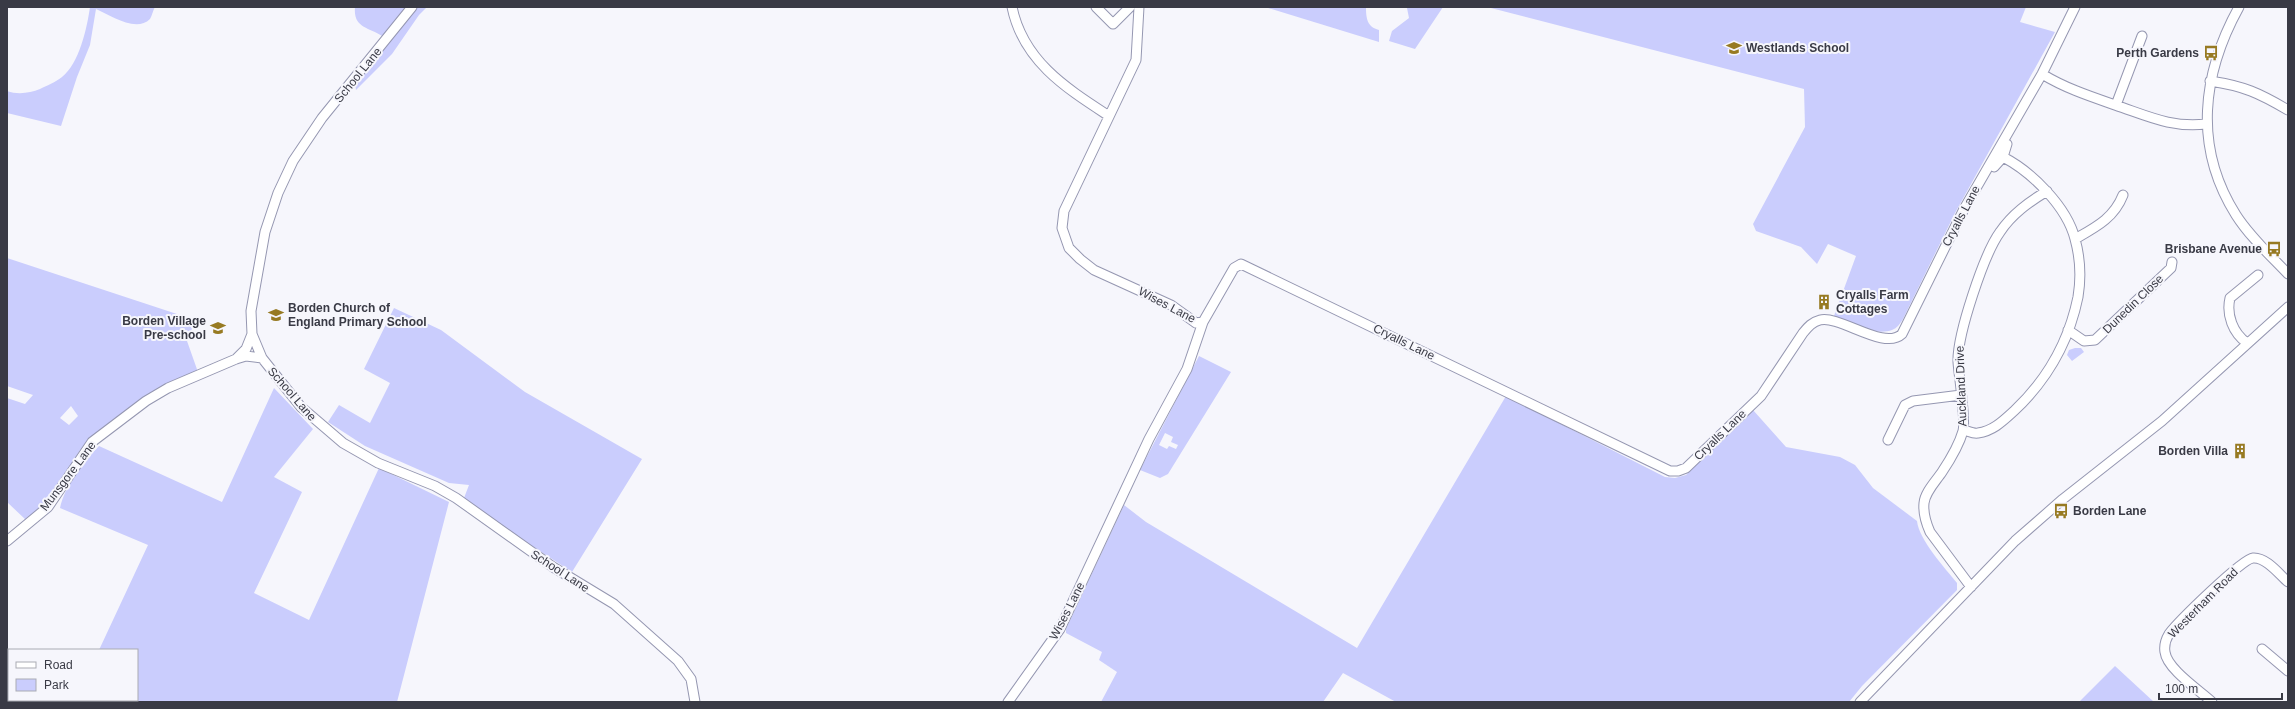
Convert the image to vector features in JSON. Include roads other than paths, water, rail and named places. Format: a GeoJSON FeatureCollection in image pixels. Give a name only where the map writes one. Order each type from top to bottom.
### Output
{"type":"FeatureCollection","features":[{"type":"Feature","properties":{"kind":"street","name":"School Lane"},"geometry":{"type":"LineString","coordinates":[[412,7],[322,118],[293,161],[278,193],[266,232],[251,311],[252,334],[262,358],[301,407],[343,443],[378,463],[435,486],[456,498],[547,563],[614,604],[678,661],[692,679],[695,702]]}},
{"type":"Feature","properties":{"kind":"street"},"geometry":{"type":"LineString","coordinates":[[1012,7],[1019,34],[1039,64],[1077,96],[1110,116]]}},
{"type":"Feature","properties":{"kind":"street"},"geometry":{"type":"LineString","coordinates":[[1096,7],[1113,24],[1130,7]]}},
{"type":"Feature","properties":{"kind":"street","name":"Wises Lane"},"geometry":{"type":"LineString","coordinates":[[1008,702],[1060,629],[1149,439],[1187,369],[1203,322],[1196,322],[1152,295],[1094,270],[1069,248],[1062,228],[1064,211],[1136,60],[1139,7]]}},
{"type":"Feature","properties":{"kind":"street","name":"Cryalls Lane"},"geometry":{"type":"LineString","coordinates":[[1203,322],[1234,268],[1241,264],[1670,471],[1678,472],[1686,468],[1761,396],[1803,333],[1812,323],[1821,320],[1829,320],[1856,330],[1885,338],[1896,338],[1902,334],[1964,209],[2042,74],[2076,7]]}},
{"type":"Feature","properties":{"kind":"street"},"geometry":{"type":"LineString","coordinates":[[2239,7],[2216,56],[2210,81],[2206,124],[2211,155],[2226,198],[2248,232],[2288,274]]}},
{"type":"Feature","properties":{"kind":"street"},"geometry":{"type":"LineString","coordinates":[[2116,106],[2142,36]]}},
{"type":"Feature","properties":{"kind":"street"},"geometry":{"type":"LineString","coordinates":[[2042,74],[2064,87],[2164,123],[2180,125],[2206,124]]}},
{"type":"Feature","properties":{"kind":"street"},"geometry":{"type":"LineString","coordinates":[[2210,81],[2254,91],[2288,110]]}},
{"type":"Feature","properties":{"kind":"street"},"geometry":{"type":"LineString","coordinates":[[1994,167],[2003,157],[2007,144]]}},
{"type":"Feature","properties":{"kind":"street"},"geometry":{"type":"LineString","coordinates":[[1964,430],[1978,434],[1998,426],[2017,408],[2043,378],[2063,343],[2080,285],[2075,239],[2068,223],[2047,191],[2024,170],[2003,157]]}},
{"type":"Feature","properties":{"kind":"street","name":"Auckland Drive"},"geometry":{"type":"LineString","coordinates":[[1971,587],[1930,532],[1926,523],[1924,502],[1926,495],[1943,472],[1964,430],[1958,361],[1960,338],[1992,248],[1999,233],[2009,221],[2026,204],[2047,191]]}},
{"type":"Feature","properties":{"kind":"street"},"geometry":{"type":"LineString","coordinates":[[2075,239],[2100,225],[2111,216],[2122,195]]}},
{"type":"Feature","properties":{"kind":"street","name":"Dunedin Close"},"geometry":{"type":"LineString","coordinates":[[2068,330],[2084,340],[2095,340],[2171,268],[2172,262]]}},
{"type":"Feature","properties":{"kind":"street"},"geometry":{"type":"LineString","coordinates":[[2247,343],[2241,338],[2229,317],[2229,302],[2230,298],[2258,275]]}},
{"type":"Feature","properties":{"kind":"street"},"geometry":{"type":"LineString","coordinates":[[1860,702],[2015,541],[2064,499],[2162,421],[2288,306]]}},
{"type":"Feature","properties":{"kind":"street","name":"Munsgore Lane"},"geometry":{"type":"LineString","coordinates":[[236,359],[246,349],[252,334]]}},
{"type":"Feature","properties":{"kind":"street","name":"Munsgore Lane"},"geometry":{"type":"LineString","coordinates":[[7,541],[48,506],[62,483],[92,442],[146,401],[168,388],[236,359],[246,356],[262,358]]}},
{"type":"Feature","properties":{"kind":"street"},"geometry":{"type":"LineString","coordinates":[[1888,440],[1905,405],[1913,401],[1961,395]]}},
{"type":"Feature","properties":{"kind":"street","name":"Westerham Road"},"geometry":{"type":"LineString","coordinates":[[2212,702],[2170,665],[2165,652],[2168,635],[2235,569],[2249,559],[2254,558],[2263,561],[2288,582]]}},
{"type":"Feature","properties":{"kind":"street"},"geometry":{"type":"LineString","coordinates":[[2262,649],[2288,671]]}},
{"type":"Feature","properties":{"kind":"place","name":"Westlands School"},"geometry":{"type":"Point","coordinates":[1734,48]}},
{"type":"Feature","properties":{"kind":"place","name":"Perth Gardens"},"geometry":{"type":"Point","coordinates":[2211,53]}},
{"type":"Feature","properties":{"kind":"place","name":"Brisbane Avenue"},"geometry":{"type":"Point","coordinates":[2274,249]}},
{"type":"Feature","properties":{"kind":"place","name":"Cryalls Farm Cottages"},"geometry":{"type":"Point","coordinates":[1824,302]}},
{"type":"Feature","properties":{"kind":"place","name":"Borden Church of England Primary School"},"geometry":{"type":"Point","coordinates":[276,315]}},
{"type":"Feature","properties":{"kind":"place","name":"Borden Village Pre-school"},"geometry":{"type":"Point","coordinates":[218,328]}},
{"type":"Feature","properties":{"kind":"place","name":"Borden Villa"},"geometry":{"type":"Point","coordinates":[2240,451]}},
{"type":"Feature","properties":{"kind":"place","name":"Borden Lane"},"geometry":{"type":"Point","coordinates":[2061,511]}}]}
